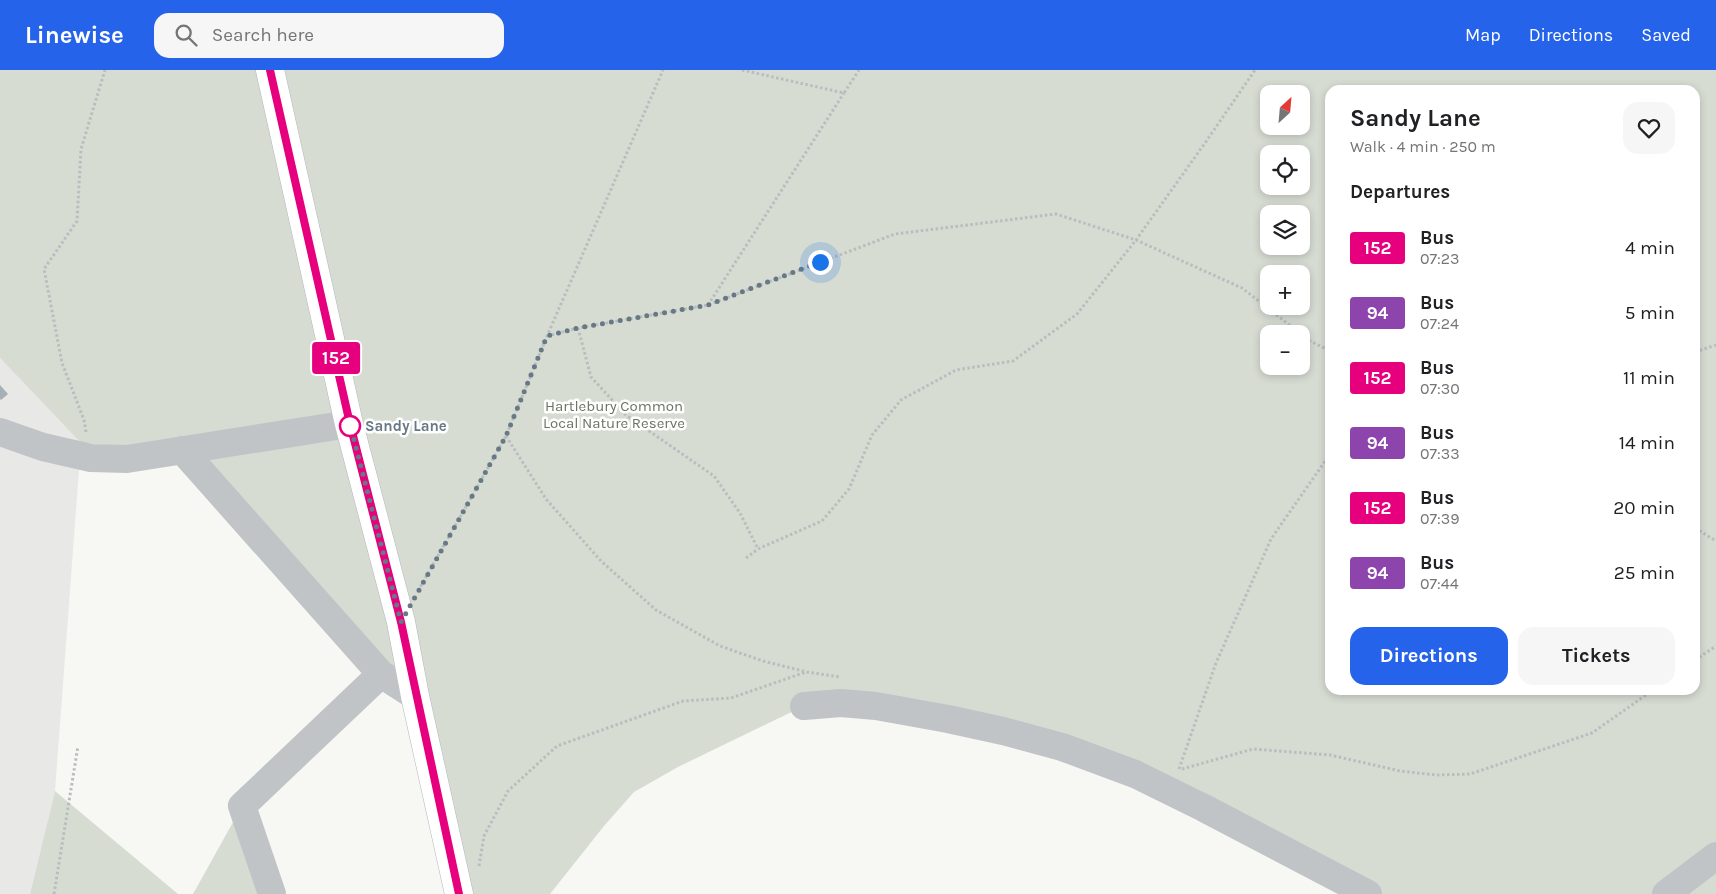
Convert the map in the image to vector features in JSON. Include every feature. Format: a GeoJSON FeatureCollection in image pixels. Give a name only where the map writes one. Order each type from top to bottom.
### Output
{"type":"FeatureCollection","features":[{"type":"Feature","properties":{"kind":"main road"},"geometry":{"type":"LineString","coordinates":[[270,70],[350,424],[401,622],[415,696],[459,894]]}},
{"type":"Feature","properties":{"kind":"street"},"geometry":{"type":"LineString","coordinates":[[0,432],[43,447],[91,458],[127,458],[350,424]]}},
{"type":"Feature","properties":{"kind":"street"},"geometry":{"type":"LineString","coordinates":[[182,450],[381,674],[415,696]]}},
{"type":"Feature","properties":{"kind":"street"},"geometry":{"type":"LineString","coordinates":[[272,894],[242,806],[381,674]]}},
{"type":"Feature","properties":{"kind":"street"},"geometry":{"type":"LineString","coordinates":[[804,706],[841,703],[876,706],[1003,731],[1062,747],[1135,774],[1368,894]]}},
{"type":"Feature","properties":{"kind":"street"},"geometry":{"type":"LineString","coordinates":[[1666,894],[1716,856]]}},
{"type":"Feature","properties":{"kind":"path"},"geometry":{"type":"LineString","coordinates":[[91,458],[84,420],[62,363],[44,269],[77,221],[81,149],[105,70]]}},
{"type":"Feature","properties":{"kind":"path"},"geometry":{"type":"LineString","coordinates":[[401,622],[506,436],[547,336],[663,70]]}},
{"type":"Feature","properties":{"kind":"path"},"geometry":{"type":"LineString","coordinates":[[742,70],[844,93]]}},
{"type":"Feature","properties":{"kind":"path"},"geometry":{"type":"LineString","coordinates":[[708,305],[859,70]]}},
{"type":"Feature","properties":{"kind":"path"},"geometry":{"type":"LineString","coordinates":[[746,558],[758,549],[822,521],[849,489],[872,435],[901,400],[956,370],[1013,361],[1077,314],[1136,240],[1254,70]]}},
{"type":"Feature","properties":{"kind":"path"},"geometry":{"type":"LineString","coordinates":[[547,336],[578,328],[708,305],[895,234],[1056,214],[1136,240],[1242,288],[1289,325]]}},
{"type":"Feature","properties":{"kind":"path"},"geometry":{"type":"LineString","coordinates":[[578,328],[591,378],[626,415],[714,476],[740,513],[758,549]]}},
{"type":"Feature","properties":{"kind":"path"},"geometry":{"type":"LineString","coordinates":[[1310,341],[1325,348]]}},
{"type":"Feature","properties":{"kind":"path"},"geometry":{"type":"LineString","coordinates":[[1700,350],[1716,345]]}},
{"type":"Feature","properties":{"kind":"path"},"geometry":{"type":"LineString","coordinates":[[506,436],[552,506],[600,561],[656,610],[720,646],[763,661],[807,672],[844,678]]}},
{"type":"Feature","properties":{"kind":"path"},"geometry":{"type":"LineString","coordinates":[[1178,770],[1216,663],[1271,539],[1325,461]]}},
{"type":"Feature","properties":{"kind":"path"},"geometry":{"type":"LineString","coordinates":[[1700,531],[1716,541]]}},
{"type":"Feature","properties":{"kind":"path"},"geometry":{"type":"LineString","coordinates":[[1700,657],[1716,646]]}},
{"type":"Feature","properties":{"kind":"path"},"geometry":{"type":"LineString","coordinates":[[484,836],[508,792],[557,746],[683,701],[732,698],[807,672]]}},
{"type":"Feature","properties":{"kind":"path"},"geometry":{"type":"LineString","coordinates":[[1170,766],[1178,770],[1253,749],[1330,755],[1409,772],[1436,775],[1470,774],[1592,732],[1645,695]]}},
{"type":"Feature","properties":{"kind":"path"},"geometry":{"type":"LineString","coordinates":[[54,894],[78,746]]}},
{"type":"Feature","properties":{"kind":"shaded area"},"geometry":{"type":"Polygon","coordinates":[[[0,358],[81,443],[55,791],[30,894],[0,894],[0,358]]]}},
{"type":"Feature","properties":{"kind":"green space","name":"Hartlebury Common Local Nature Reserve"},"geometry":{"type":"Polygon","coordinates":[[[0,70],[1716,70],[1716,894],[1368,894],[1063,747],[804,706],[678,767],[634,792],[604,826],[550,894],[459,894],[415,696],[182,450],[81,443],[0,358],[0,70]]]}},
{"type":"Feature","properties":{"kind":"green space"},"geometry":{"type":"Polygon","coordinates":[[[55,791],[178,894],[30,894],[55,791]]]}},
{"type":"Feature","properties":{"kind":"green space"},"geometry":{"type":"Polygon","coordinates":[[[242,806],[272,894],[193,894],[242,806]]]}},
{"type":"Feature","properties":{"kind":"building"},"geometry":{"type":"Polygon","coordinates":[[[0,385],[8,394],[1,400],[0,399],[0,385]]]}},
{"type":"Feature","properties":{"kind":"bus line","name":"152"},"geometry":{"type":"LineString","coordinates":[[270,70],[350,424],[401,622],[419,715],[459,894]]}},
{"type":"Feature","properties":{"kind":"place","name":"Sandy Lane"},"geometry":{"type":"Point","coordinates":[350,426]}},
{"type":"Feature","properties":{"kind":"route"},"geometry":{"type":"LineString","coordinates":[[350,426],[350,424],[401,622],[506,436],[547,336],[578,328],[708,305],[820,262]]}}]}
